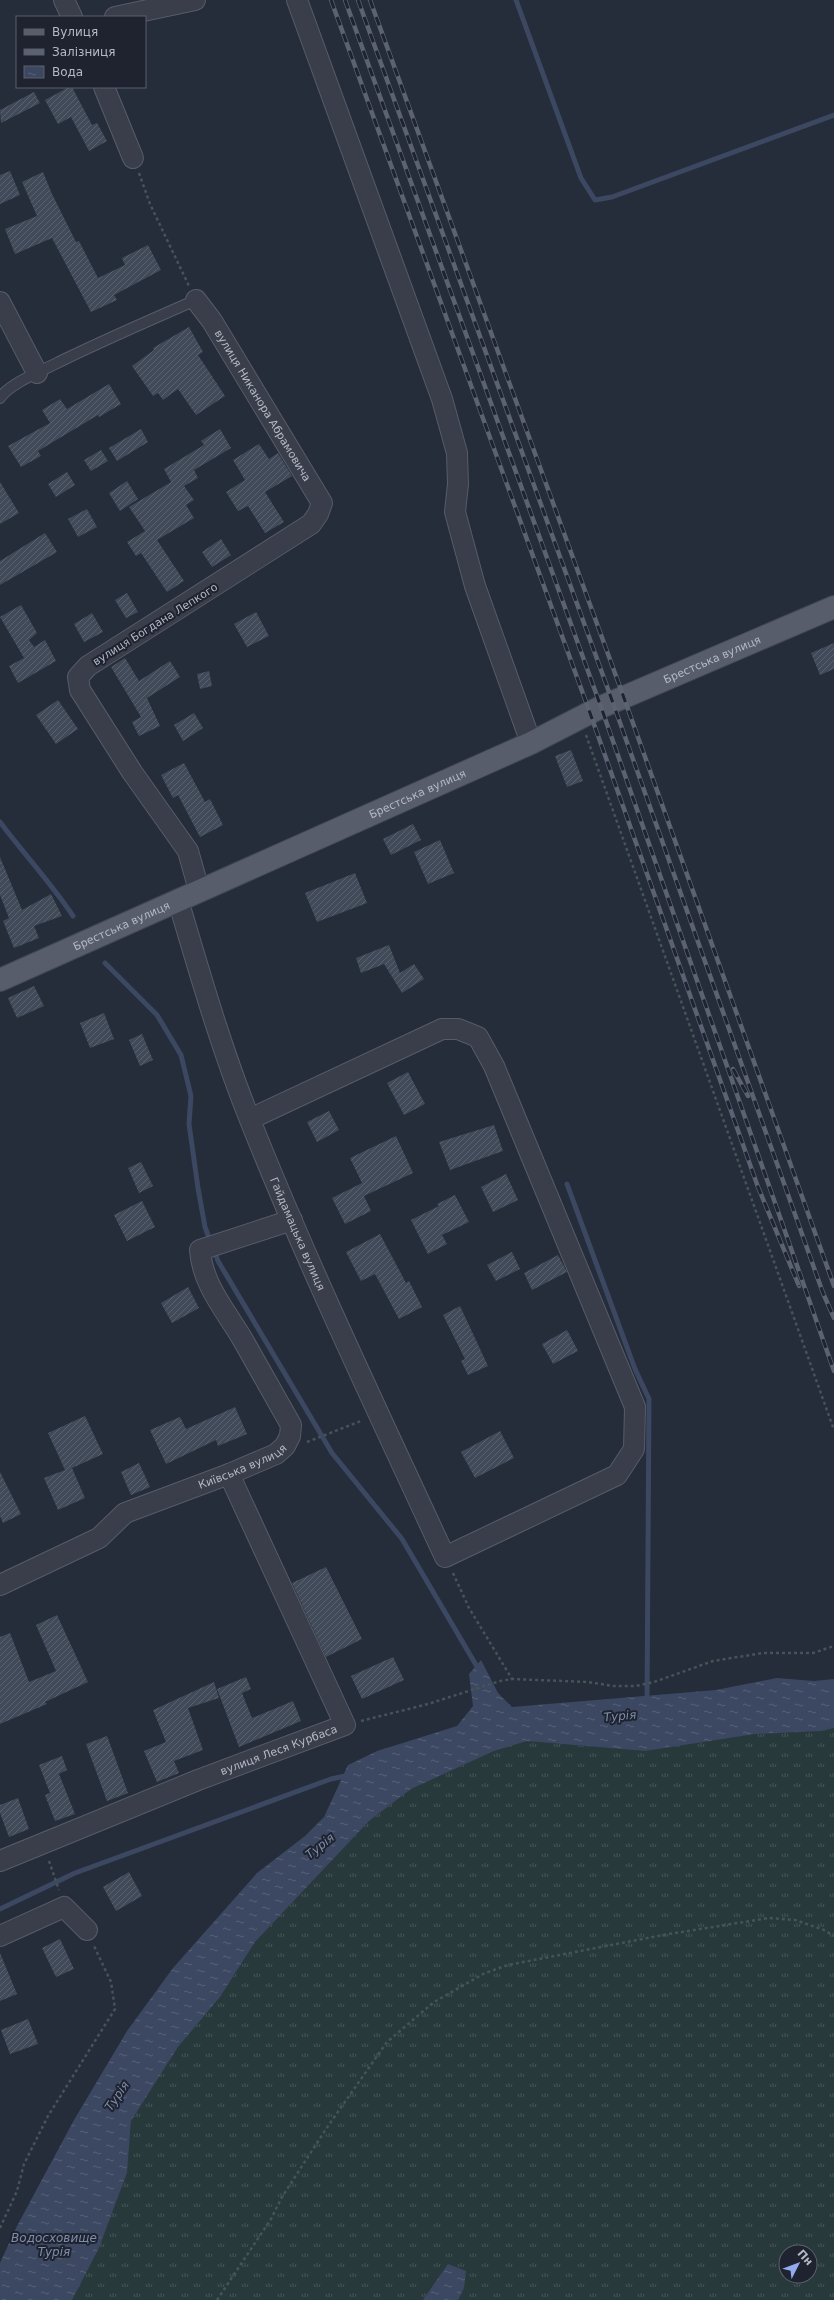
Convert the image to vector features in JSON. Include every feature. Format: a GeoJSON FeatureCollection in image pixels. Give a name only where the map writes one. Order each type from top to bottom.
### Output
{"type":"FeatureCollection","features":[{"type":"Feature","properties":{"kind":"main road","name":"Брестська вулиця"},"geometry":{"type":"LineString","coordinates":[[0,980],[531,743],[579,718],[834,607]]}},
{"type":"Feature","properties":{"kind":"street"},"geometry":{"type":"LineString","coordinates":[[64,0],[72,16]]}},
{"type":"Feature","properties":{"kind":"street"},"geometry":{"type":"LineString","coordinates":[[120,16],[195,0]]}},
{"type":"Feature","properties":{"kind":"street"},"geometry":{"type":"LineString","coordinates":[[297,0],[442,399],[457,453],[458,484],[455,512],[475,586],[531,743]]}},
{"type":"Feature","properties":{"kind":"street"},"geometry":{"type":"LineString","coordinates":[[104,88],[134,158]]}},
{"type":"Feature","properties":{"kind":"street","name":"вулиця Никанора Абрамовича"},"geometry":{"type":"LineString","coordinates":[[196,300],[212,321],[322,503],[318,514]]}},
{"type":"Feature","properties":{"kind":"street"},"geometry":{"type":"LineString","coordinates":[[0,302],[37,373]]}},
{"type":"Feature","properties":{"kind":"street","name":"вулиця Богдана Лепкого"},"geometry":{"type":"LineString","coordinates":[[199,890],[188,851],[132,772],[80,690],[78,677],[88,666],[311,524],[318,514]]}},
{"type":"Feature","properties":{"kind":"street","name":"Гайдамацька вулиця"},"geometry":{"type":"LineString","coordinates":[[178,900],[206,998],[250,1119],[292,1220],[444,1556]]}},
{"type":"Feature","properties":{"kind":"street"},"geometry":{"type":"LineString","coordinates":[[250,1119],[442,1029],[458,1029],[478,1038],[494,1066],[555,1209],[635,1407],[634,1449],[617,1475],[444,1556]]}},
{"type":"Feature","properties":{"kind":"street","name":"Київська вулиця"},"geometry":{"type":"LineString","coordinates":[[0,1585],[98,1538],[125,1513],[229,1474],[276,1454],[285,1446],[290,1436],[291,1425],[242,1338],[211,1289],[200,1260],[201,1248],[292,1220]]}},
{"type":"Feature","properties":{"kind":"street","name":"вулиця Леся Курбаса"},"geometry":{"type":"LineString","coordinates":[[0,1862],[198,1780],[345,1725],[229,1474]]}},
{"type":"Feature","properties":{"kind":"street"},"geometry":{"type":"LineString","coordinates":[[0,1936],[64,1906],[87,1930]]}},
{"type":"Feature","properties":{"kind":"lane"},"geometry":{"type":"LineString","coordinates":[[0,398],[4,393],[37,373],[112,336],[196,300]]}},
{"type":"Feature","properties":{"kind":"path"},"geometry":{"type":"LineString","coordinates":[[134,158],[150,204],[196,300]]}},
{"type":"Feature","properties":{"kind":"path"},"geometry":{"type":"LineString","coordinates":[[579,718],[834,1430]]}},
{"type":"Feature","properties":{"kind":"path"},"geometry":{"type":"LineString","coordinates":[[315,1439],[330,1434],[378,1412]]}},
{"type":"Feature","properties":{"kind":"path"},"geometry":{"type":"LineString","coordinates":[[444,1556],[469,1608],[512,1679]]}},
{"type":"Feature","properties":{"kind":"path"},"geometry":{"type":"LineString","coordinates":[[345,1725],[500,1681],[512,1679],[588,1682],[614,1686],[636,1686],[654,1682],[713,1661],[763,1653],[813,1653],[834,1646]]}},
{"type":"Feature","properties":{"kind":"path"},"geometry":{"type":"LineString","coordinates":[[51,1867],[59,1892]]}},
{"type":"Feature","properties":{"kind":"path"},"geometry":{"type":"LineString","coordinates":[[217,2300],[271,2219],[282,2197],[328,2126],[372,2062],[387,2042],[434,2002],[485,1973],[508,1965],[662,1935],[769,1918],[795,1920],[824,1930],[834,1936]]}},
{"type":"Feature","properties":{"kind":"path"},"geometry":{"type":"LineString","coordinates":[[0,2228],[17,2191],[24,2164],[48,2116],[115,2009],[111,1982],[87,1930]]}},
{"type":"Feature","properties":{"kind":"green space"},"geometry":{"type":"Polygon","coordinates":[[[834,1728],[834,2300],[72,2300],[99,2248],[127,2174],[131,2121],[178,2047],[220,1997],[255,1942],[369,1821],[411,1789],[494,1751],[527,1741],[645,1751],[755,1734],[822,1731],[834,1728]]]}},
{"type":"Feature","properties":{"kind":"water","name":"Водосховище Турія"},"geometry":{"type":"Polygon","coordinates":[[[481,1660],[498,1693],[512,1707],[716,1690],[777,1678],[814,1681],[834,1679],[834,1728],[822,1731],[755,1734],[645,1751],[527,1741],[494,1751],[411,1789],[369,1821],[255,1942],[220,1997],[178,2047],[131,2121],[127,2173],[99,2248],[72,2300],[0,2300],[0,2263],[17,2226],[74,2120],[127,2031],[173,1968],[257,1873],[305,1836],[324,1817],[348,1765],[377,1751],[457,1726],[473,1706],[469,1674],[481,1660]]]}},
{"type":"Feature","properties":{"kind":"water"},"geometry":{"type":"Polygon","coordinates":[[[448,2264],[466,2271],[464,2288],[458,2300],[423,2300],[448,2264]]]}},
{"type":"Feature","properties":{"kind":"building"},"geometry":{"type":"Polygon","coordinates":[[[67,88],[73,88],[92,125],[97,123],[107,141],[89,151],[71,117],[58,124],[45,100],[67,88]]]}},
{"type":"Feature","properties":{"kind":"building"},"geometry":{"type":"Polygon","coordinates":[[[34,92],[40,103],[1,123],[0,110],[34,92]]]}},
{"type":"Feature","properties":{"kind":"building"},"geometry":{"type":"Polygon","coordinates":[[[10,171],[20,195],[0,204],[0,175],[10,171]]]}},
{"type":"Feature","properties":{"kind":"building"},"geometry":{"type":"Polygon","coordinates":[[[43,172],[52,194],[76,242],[79,241],[98,278],[125,265],[122,258],[148,245],[161,270],[114,295],[117,300],[91,312],[52,238],[15,254],[5,229],[37,216],[22,182],[43,172]]]}},
{"type":"Feature","properties":{"kind":"building"},"geometry":{"type":"Polygon","coordinates":[[[189,327],[203,352],[198,355],[225,396],[196,415],[178,389],[163,400],[158,393],[153,396],[132,366],[154,350],[153,348],[189,327]]]}},
{"type":"Feature","properties":{"kind":"building"},"geometry":{"type":"Polygon","coordinates":[[[109,384],[121,404],[99,417],[98,415],[38,451],[41,456],[21,467],[8,446],[50,423],[42,410],[60,399],[67,409],[109,384]]]}},
{"type":"Feature","properties":{"kind":"building"},"geometry":{"type":"Polygon","coordinates":[[[141,429],[148,442],[117,461],[109,448],[141,429]]]}},
{"type":"Feature","properties":{"kind":"building"},"geometry":{"type":"Polygon","coordinates":[[[220,429],[231,448],[194,470],[198,478],[184,486],[194,500],[186,505],[194,518],[157,540],[184,581],[167,592],[141,553],[136,556],[127,542],[145,531],[129,507],[171,482],[164,469],[204,445],[201,441],[220,429]]]}},
{"type":"Feature","properties":{"kind":"building"},"geometry":{"type":"Polygon","coordinates":[[[259,444],[269,459],[278,453],[292,476],[265,492],[284,522],[265,533],[248,506],[238,511],[226,492],[245,480],[233,460],[259,444]]]}},
{"type":"Feature","properties":{"kind":"building"},"geometry":{"type":"Polygon","coordinates":[[[101,450],[108,461],[91,471],[84,460],[101,450]]]}},
{"type":"Feature","properties":{"kind":"building"},"geometry":{"type":"Polygon","coordinates":[[[67,472],[75,485],[56,497],[48,484],[67,472]]]}},
{"type":"Feature","properties":{"kind":"building"},"geometry":{"type":"Polygon","coordinates":[[[127,481],[138,499],[120,511],[109,493],[127,481]]]}},
{"type":"Feature","properties":{"kind":"building"},"geometry":{"type":"Polygon","coordinates":[[[0,482],[19,513],[0,524],[0,482]]]}},
{"type":"Feature","properties":{"kind":"building"},"geometry":{"type":"Polygon","coordinates":[[[87,509],[97,527],[78,537],[68,519],[87,509]]]}},
{"type":"Feature","properties":{"kind":"building"},"geometry":{"type":"Polygon","coordinates":[[[45,533],[57,552],[0,585],[0,561],[45,533]]]}},
{"type":"Feature","properties":{"kind":"building"},"geometry":{"type":"Polygon","coordinates":[[[221,539],[231,555],[212,567],[202,552],[221,539]]]}},
{"type":"Feature","properties":{"kind":"building"},"geometry":{"type":"Polygon","coordinates":[[[127,593],[138,612],[126,618],[115,600],[127,593]]]}},
{"type":"Feature","properties":{"kind":"building"},"geometry":{"type":"Polygon","coordinates":[[[21,605],[37,633],[29,640],[34,647],[45,640],[56,661],[18,683],[9,666],[24,658],[0,617],[21,605]]]}},
{"type":"Feature","properties":{"kind":"building"},"geometry":{"type":"Polygon","coordinates":[[[256,612],[269,636],[247,647],[234,624],[256,612]]]}},
{"type":"Feature","properties":{"kind":"building"},"geometry":{"type":"Polygon","coordinates":[[[92,613],[103,632],[84,642],[74,624],[92,613]]]}},
{"type":"Feature","properties":{"kind":"building"},"geometry":{"type":"Polygon","coordinates":[[[834,643],[834,669],[820,675],[811,653],[834,643]]]}},
{"type":"Feature","properties":{"kind":"building"},"geometry":{"type":"Polygon","coordinates":[[[125,658],[139,681],[170,661],[180,677],[147,698],[160,726],[139,736],[132,722],[141,717],[111,667],[125,658]]]}},
{"type":"Feature","properties":{"kind":"building"},"geometry":{"type":"Polygon","coordinates":[[[209,671],[212,686],[200,689],[197,674],[209,671]]]}},
{"type":"Feature","properties":{"kind":"building"},"geometry":{"type":"Polygon","coordinates":[[[58,700],[78,729],[56,744],[36,715],[58,700]]]}},
{"type":"Feature","properties":{"kind":"building"},"geometry":{"type":"Polygon","coordinates":[[[194,713],[203,728],[183,741],[174,725],[194,713]]]}},
{"type":"Feature","properties":{"kind":"building"},"geometry":{"type":"Polygon","coordinates":[[[571,750],[583,781],[567,787],[555,756],[571,750]]]}},
{"type":"Feature","properties":{"kind":"building"},"geometry":{"type":"Polygon","coordinates":[[[184,763],[205,802],[210,799],[223,825],[200,837],[178,795],[173,798],[161,775],[184,763]]]}},
{"type":"Feature","properties":{"kind":"building"},"geometry":{"type":"Polygon","coordinates":[[[413,824],[421,840],[391,855],[383,839],[413,824]]]}},
{"type":"Feature","properties":{"kind":"building"},"geometry":{"type":"Polygon","coordinates":[[[440,840],[454,873],[428,884],[414,852],[440,840]]]}},
{"type":"Feature","properties":{"kind":"building"},"geometry":{"type":"Polygon","coordinates":[[[0,857],[22,910],[51,894],[62,916],[34,926],[39,938],[14,948],[3,921],[9,918],[0,895],[0,857]]]}},
{"type":"Feature","properties":{"kind":"building"},"geometry":{"type":"Polygon","coordinates":[[[355,873],[367,903],[317,922],[305,893],[355,873]]]}},
{"type":"Feature","properties":{"kind":"building"},"geometry":{"type":"Polygon","coordinates":[[[389,945],[400,973],[414,964],[424,979],[402,993],[384,964],[361,973],[356,958],[389,945]]]}},
{"type":"Feature","properties":{"kind":"building"},"geometry":{"type":"Polygon","coordinates":[[[34,986],[44,1006],[17,1018],[8,998],[34,986]]]}},
{"type":"Feature","properties":{"kind":"building"},"geometry":{"type":"Polygon","coordinates":[[[104,1013],[114,1039],[90,1048],[80,1023],[104,1013]]]}},
{"type":"Feature","properties":{"kind":"building"},"geometry":{"type":"Polygon","coordinates":[[[142,1034],[153,1060],[140,1066],[129,1040],[142,1034]]]}},
{"type":"Feature","properties":{"kind":"building"},"geometry":{"type":"Polygon","coordinates":[[[408,1072],[425,1104],[404,1115],[387,1083],[408,1072]]]}},
{"type":"Feature","properties":{"kind":"building"},"geometry":{"type":"Polygon","coordinates":[[[329,1111],[339,1130],[317,1142],[307,1122],[329,1111]]]}},
{"type":"Feature","properties":{"kind":"building"},"geometry":{"type":"Polygon","coordinates":[[[494,1125],[503,1151],[450,1170],[439,1142],[494,1125]]]}},
{"type":"Feature","properties":{"kind":"building"},"geometry":{"type":"Polygon","coordinates":[[[396,1136],[413,1173],[364,1196],[371,1211],[345,1224],[332,1198],[362,1183],[350,1158],[396,1136]]]}},
{"type":"Feature","properties":{"kind":"building"},"geometry":{"type":"Polygon","coordinates":[[[141,1162],[153,1186],[139,1193],[128,1168],[141,1162]]]}},
{"type":"Feature","properties":{"kind":"building"},"geometry":{"type":"Polygon","coordinates":[[[506,1174],[518,1200],[493,1212],[481,1187],[506,1174]]]}},
{"type":"Feature","properties":{"kind":"building"},"geometry":{"type":"Polygon","coordinates":[[[455,1195],[469,1222],[442,1235],[447,1244],[428,1254],[411,1220],[439,1206],[437,1204],[455,1195]]]}},
{"type":"Feature","properties":{"kind":"building"},"geometry":{"type":"Polygon","coordinates":[[[142,1201],[155,1227],[127,1241],[114,1215],[142,1201]]]}},
{"type":"Feature","properties":{"kind":"building"},"geometry":{"type":"Polygon","coordinates":[[[380,1234],[406,1283],[409,1281],[422,1307],[399,1319],[375,1274],[361,1281],[346,1252],[380,1234]]]}},
{"type":"Feature","properties":{"kind":"building"},"geometry":{"type":"Polygon","coordinates":[[[512,1252],[520,1269],[496,1281],[487,1265],[512,1252]]]}},
{"type":"Feature","properties":{"kind":"building"},"geometry":{"type":"Polygon","coordinates":[[[558,1255],[567,1272],[532,1290],[524,1273],[558,1255]]]}},
{"type":"Feature","properties":{"kind":"building"},"geometry":{"type":"Polygon","coordinates":[[[188,1287],[199,1308],[172,1323],[161,1303],[188,1287]]]}},
{"type":"Feature","properties":{"kind":"building"},"geometry":{"type":"Polygon","coordinates":[[[460,1306],[488,1366],[468,1375],[461,1361],[465,1359],[443,1315],[460,1306]]]}},
{"type":"Feature","properties":{"kind":"building"},"geometry":{"type":"Polygon","coordinates":[[[567,1330],[578,1351],[553,1364],[542,1344],[567,1330]]]}},
{"type":"Feature","properties":{"kind":"building"},"geometry":{"type":"Polygon","coordinates":[[[235,1407],[247,1434],[218,1446],[216,1440],[166,1464],[150,1430],[180,1417],[186,1429],[235,1407]]]}},
{"type":"Feature","properties":{"kind":"building"},"geometry":{"type":"Polygon","coordinates":[[[85,1416],[103,1454],[72,1468],[85,1498],[58,1510],[44,1478],[65,1470],[48,1433],[85,1416]]]}},
{"type":"Feature","properties":{"kind":"building"},"geometry":{"type":"Polygon","coordinates":[[[500,1431],[514,1458],[475,1478],[461,1452],[500,1431]]]}},
{"type":"Feature","properties":{"kind":"building"},"geometry":{"type":"Polygon","coordinates":[[[139,1463],[150,1487],[131,1495],[121,1472],[139,1463]]]}},
{"type":"Feature","properties":{"kind":"building"},"geometry":{"type":"Polygon","coordinates":[[[0,1472],[21,1514],[3,1523],[0,1516],[0,1472]]]}},
{"type":"Feature","properties":{"kind":"building"},"geometry":{"type":"Polygon","coordinates":[[[326,1567],[362,1639],[326,1657],[292,1583],[326,1567]]]}},
{"type":"Feature","properties":{"kind":"building"},"geometry":{"type":"Polygon","coordinates":[[[57,1615],[88,1682],[45,1702],[47,1704],[0,1724],[0,1637],[10,1633],[29,1682],[56,1671],[36,1625],[57,1615]]]}},
{"type":"Feature","properties":{"kind":"building"},"geometry":{"type":"Polygon","coordinates":[[[393,1657],[404,1680],[362,1699],[351,1676],[393,1657]]]}},
{"type":"Feature","properties":{"kind":"building"},"geometry":{"type":"Polygon","coordinates":[[[246,1677],[251,1689],[242,1693],[252,1718],[293,1701],[301,1721],[239,1747],[217,1689],[246,1677]]]}},
{"type":"Feature","properties":{"kind":"building"},"geometry":{"type":"Polygon","coordinates":[[[214,1682],[219,1698],[188,1708],[203,1750],[174,1761],[179,1773],[157,1782],[144,1751],[166,1742],[153,1710],[214,1682]]]}},
{"type":"Feature","properties":{"kind":"building"},"geometry":{"type":"Polygon","coordinates":[[[107,1736],[128,1793],[107,1801],[86,1744],[107,1736]]]}},
{"type":"Feature","properties":{"kind":"building"},"geometry":{"type":"Polygon","coordinates":[[[62,1756],[67,1770],[59,1774],[75,1814],[55,1821],[45,1795],[50,1793],[39,1765],[62,1756]]]}},
{"type":"Feature","properties":{"kind":"building"},"geometry":{"type":"Polygon","coordinates":[[[18,1798],[29,1829],[9,1837],[0,1813],[0,1805],[18,1798]]]}},
{"type":"Feature","properties":{"kind":"building"},"geometry":{"type":"Polygon","coordinates":[[[129,1872],[142,1896],[116,1911],[103,1887],[129,1872]]]}},
{"type":"Feature","properties":{"kind":"building"},"geometry":{"type":"Polygon","coordinates":[[[60,1939],[74,1969],[56,1977],[42,1948],[60,1939]]]}},
{"type":"Feature","properties":{"kind":"building"},"geometry":{"type":"Polygon","coordinates":[[[0,1953],[17,1994],[0,2001],[0,1953]]]}},
{"type":"Feature","properties":{"kind":"building"},"geometry":{"type":"Polygon","coordinates":[[[28,2019],[38,2044],[10,2054],[1,2030],[28,2019]]]}},
{"type":"Feature","properties":{"kind":"waterway"},"geometry":{"type":"LineString","coordinates":[[516,0],[581,178],[595,200],[612,197],[834,115]]}},
{"type":"Feature","properties":{"kind":"waterway"},"geometry":{"type":"LineString","coordinates":[[0,822],[56,892],[73,916]]}},
{"type":"Feature","properties":{"kind":"waterway"},"geometry":{"type":"LineString","coordinates":[[105,963],[157,1015],[181,1055],[191,1096],[189,1124],[198,1188],[205,1227],[211,1243]]}},
{"type":"Feature","properties":{"kind":"waterway"},"geometry":{"type":"LineString","coordinates":[[567,1184],[635,1369],[649,1399],[647,1702]]}},
{"type":"Feature","properties":{"kind":"waterway"},"geometry":{"type":"LineString","coordinates":[[214,1250],[218,1261],[332,1453],[402,1539],[479,1670]]}},
{"type":"Feature","properties":{"kind":"waterway"},"geometry":{"type":"LineString","coordinates":[[0,1909],[75,1873],[331,1779],[350,1775]]}},
{"type":"Feature","properties":{"kind":"railway"},"geometry":{"type":"LineString","coordinates":[[331,0],[590,713],[758,1187],[799,1286]]}},
{"type":"Feature","properties":{"kind":"railway"},"geometry":{"type":"LineString","coordinates":[[345,0],[601,707],[834,1371]]}},
{"type":"Feature","properties":{"kind":"railway"},"geometry":{"type":"LineString","coordinates":[[358,0],[613,703],[823,1293],[834,1318]]}},
{"type":"Feature","properties":{"kind":"railway"},"geometry":{"type":"LineString","coordinates":[[370,0],[624,698],[834,1286]]}},
{"type":"Feature","properties":{"kind":"railway"},"geometry":{"type":"LineString","coordinates":[[733,1069],[748,1096]]}},
{"type":"Feature","properties":{"kind":"water label","name":"Турія"},"geometry":{"type":"Point","coordinates":[620,1716]}},
{"type":"Feature","properties":{"kind":"water label","name":"Турія"},"geometry":{"type":"Point","coordinates":[320,1846]}},
{"type":"Feature","properties":{"kind":"water label","name":"Турія"},"geometry":{"type":"Point","coordinates":[117,2096]}}]}
